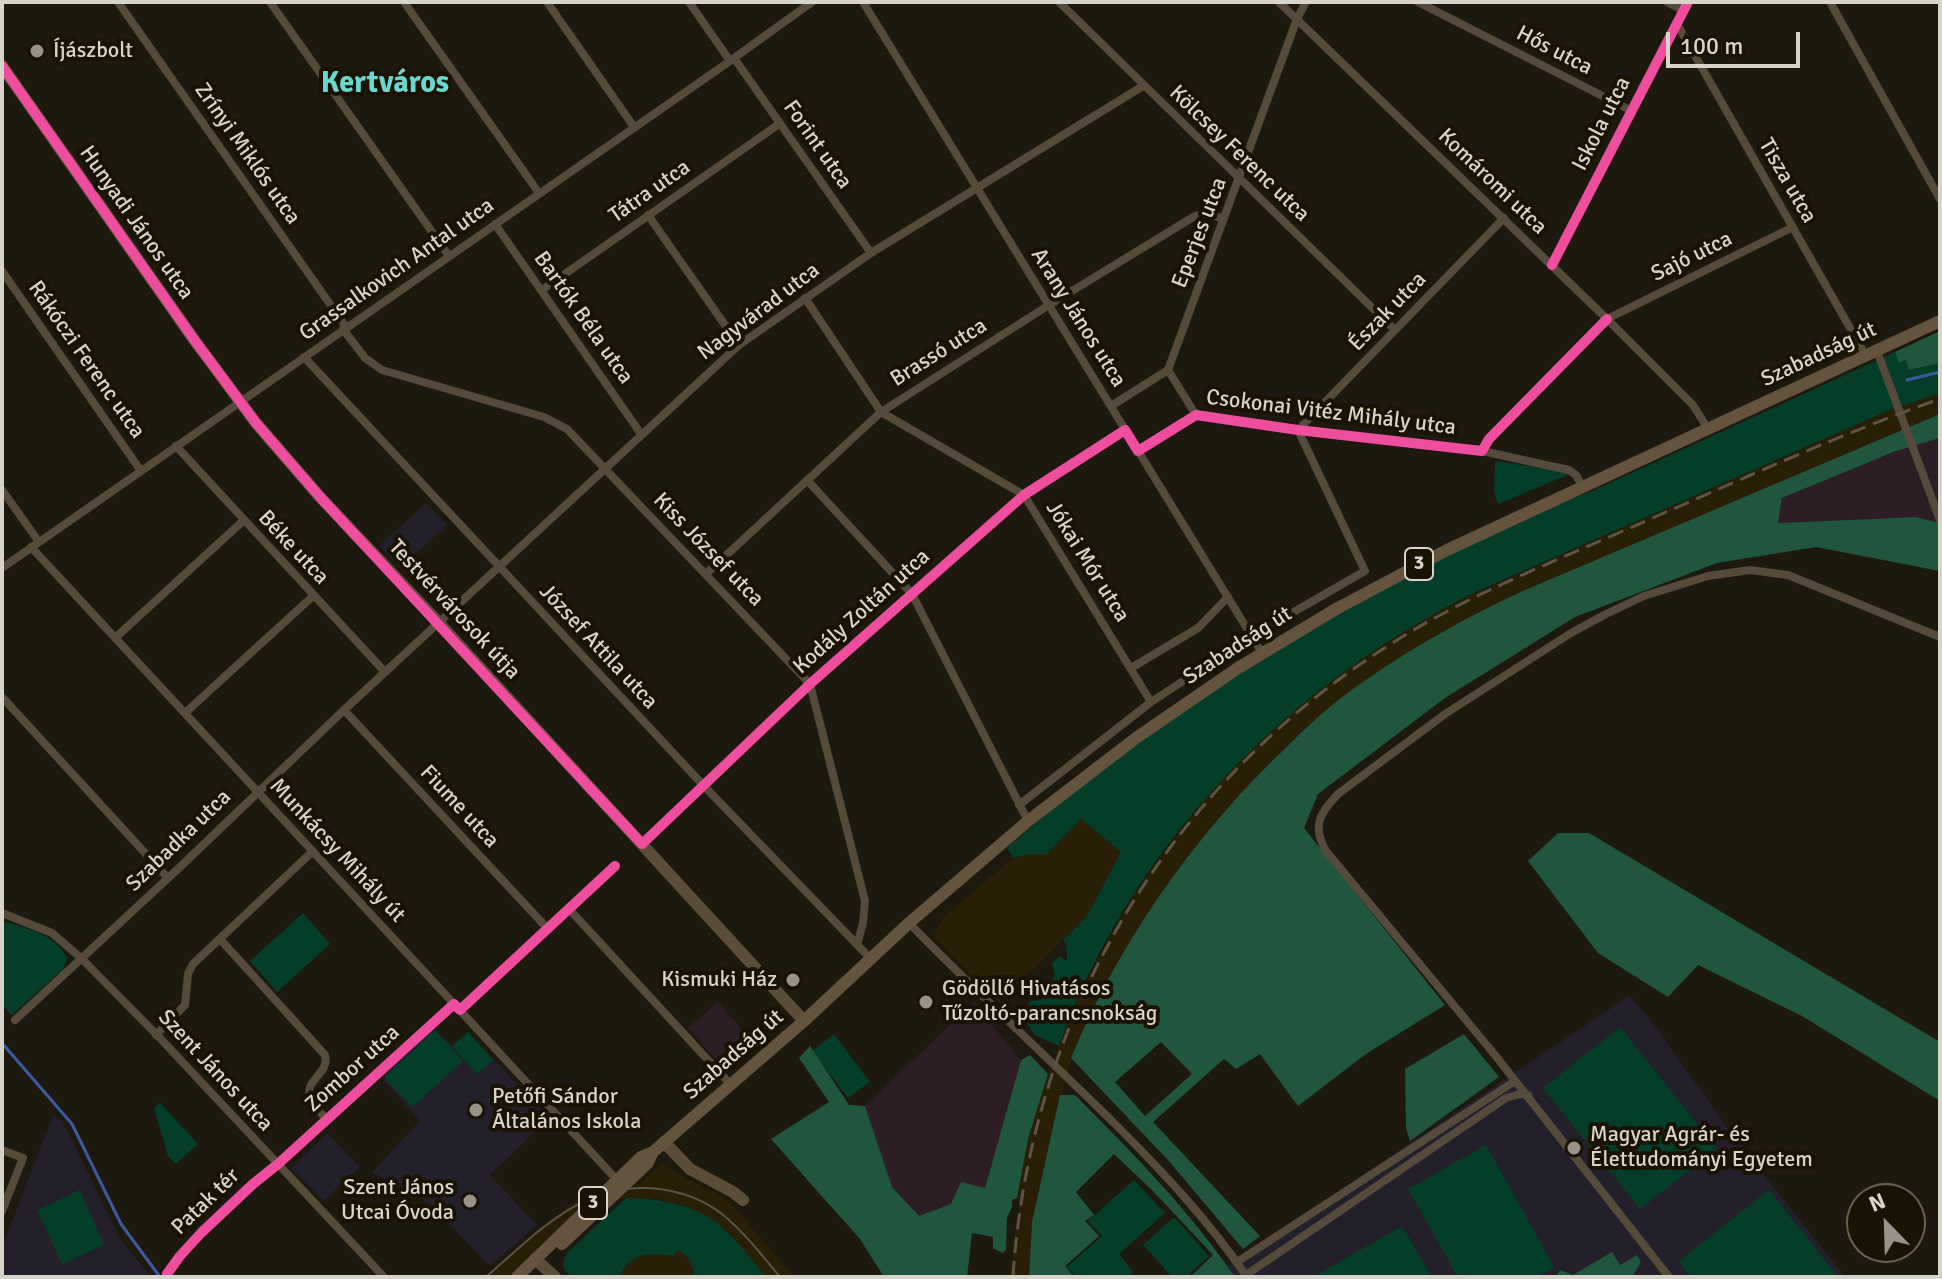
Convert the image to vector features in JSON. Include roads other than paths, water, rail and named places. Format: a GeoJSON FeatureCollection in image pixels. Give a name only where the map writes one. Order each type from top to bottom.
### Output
{"type":"FeatureCollection","features":[{"type":"Feature","properties":{"kind":"main road","name":"Szabadság út"},"geometry":{"type":"LineString","coordinates":[[537,1261],[641,1157],[653,1152],[804,1021],[909,923],[1028,821],[1136,738],[1262,653],[1410,569],[1940,321]]}},
{"type":"Feature","properties":{"kind":"main road","name":"Szabadság út"},"geometry":{"type":"LineString","coordinates":[[520,1277],[647,1164],[653,1152]]}},
{"type":"Feature","properties":{"kind":"street","name":"Zrínyi Miklós utca"},"geometry":{"type":"LineString","coordinates":[[118,2],[344,328]]}},
{"type":"Feature","properties":{"kind":"street"},"geometry":{"type":"LineString","coordinates":[[270,2],[449,256]]}},
{"type":"Feature","properties":{"kind":"street"},"geometry":{"type":"LineString","coordinates":[[404,2],[539,193]]}},
{"type":"Feature","properties":{"kind":"street"},"geometry":{"type":"LineString","coordinates":[[547,2],[634,127]]}},
{"type":"Feature","properties":{"kind":"street","name":"Forint utca"},"geometry":{"type":"LineString","coordinates":[[689,2],[871,253]]}},
{"type":"Feature","properties":{"kind":"street","name":"Grassalkovich Antal utca"},"geometry":{"type":"LineString","coordinates":[[2,568],[812,2]]}},
{"type":"Feature","properties":{"kind":"street","name":"Arany János utca"},"geometry":{"type":"LineString","coordinates":[[863,2],[1262,653]]}},
{"type":"Feature","properties":{"kind":"street","name":"Kölcsey Ferenc utca"},"geometry":{"type":"LineString","coordinates":[[1059,2],[1395,330]]}},
{"type":"Feature","properties":{"kind":"street","name":"Komáromi utca"},"geometry":{"type":"LineString","coordinates":[[1279,2],[1607,319],[1693,405],[1708,429]]}},
{"type":"Feature","properties":{"kind":"street","name":"Eperjes utca"},"geometry":{"type":"LineString","coordinates":[[1168,370],[1297,19],[1306,2]]}},
{"type":"Feature","properties":{"kind":"street","name":"Hős utca"},"geometry":{"type":"LineString","coordinates":[[1418,2],[1632,111]]}},
{"type":"Feature","properties":{"kind":"street"},"geometry":{"type":"LineString","coordinates":[[1667,2],[1686,6]]}},
{"type":"Feature","properties":{"kind":"street"},"geometry":{"type":"LineString","coordinates":[[1830,2],[1940,199]]}},
{"type":"Feature","properties":{"kind":"street","name":"Iskola utca"},"geometry":{"type":"LineString","coordinates":[[1552,265],[1686,6]]}},
{"type":"Feature","properties":{"kind":"street","name":"Tisza utca"},"geometry":{"type":"LineString","coordinates":[[1677,24],[1793,227],[1893,391],[1940,520]]}},
{"type":"Feature","properties":{"kind":"street","name":"Hunyadi János utca"},"geometry":{"type":"LineString","coordinates":[[2,66],[239,401]]}},
{"type":"Feature","properties":{"kind":"street","name":"Nagyvárad utca"},"geometry":{"type":"LineString","coordinates":[[439,623],[739,345],[871,253],[1143,86]]}},
{"type":"Feature","properties":{"kind":"street","name":"Tátra utca"},"geometry":{"type":"LineString","coordinates":[[542,290],[779,124]]}},
{"type":"Feature","properties":{"kind":"street","name":"Brassó utca"},"geometry":{"type":"LineString","coordinates":[[706,574],[881,412],[1195,216],[1208,213],[1223,219]]}},
{"type":"Feature","properties":{"kind":"street"},"geometry":{"type":"LineString","coordinates":[[648,215],[739,345]]}},
{"type":"Feature","properties":{"kind":"street","name":"Észak utca"},"geometry":{"type":"LineString","coordinates":[[1298,430],[1504,218]]}},
{"type":"Feature","properties":{"kind":"street","name":"Bartók Béla utca"},"geometry":{"type":"LineString","coordinates":[[495,224],[641,434]]}},
{"type":"Feature","properties":{"kind":"street","name":"Sajó utca"},"geometry":{"type":"LineString","coordinates":[[1482,451],[1489,439],[1607,319],[1793,227]]}},
{"type":"Feature","properties":{"kind":"street","name":"Rákóczi Ferenc utca"},"geometry":{"type":"LineString","coordinates":[[2,271],[141,471]]}},
{"type":"Feature","properties":{"kind":"street","name":"Jókai Mór utca"},"geometry":{"type":"LineString","coordinates":[[805,298],[881,412],[1024,495],[1151,702]]}},
{"type":"Feature","properties":{"kind":"street","name":"Kiss József utca"},"geometry":{"type":"LineString","coordinates":[[344,328],[365,358],[382,370],[560,423],[810,684],[865,901],[857,945]]}},
{"type":"Feature","properties":{"kind":"street","name":"József Attila utca"},"geometry":{"type":"LineString","coordinates":[[304,357],[703,785],[870,958]]}},
{"type":"Feature","properties":{"kind":"street"},"geometry":{"type":"LineString","coordinates":[[1111,406],[1168,370]]}},
{"type":"Feature","properties":{"kind":"street","name":"Csokonai Vitéz Mihály utca"},"geometry":{"type":"LineString","coordinates":[[1168,370],[1196,415]]}},
{"type":"Feature","properties":{"kind":"street","name":"Testvérvárosok útja"},"geometry":{"type":"LineString","coordinates":[[239,401],[320,497],[804,1021]]}},
{"type":"Feature","properties":{"kind":"street","name":"Csokonai Vitéz Mihály utca"},"geometry":{"type":"LineString","coordinates":[[1138,451],[1196,415],[1482,451],[1569,470],[1582,486]]}},
{"type":"Feature","properties":{"kind":"street","name":"Kodály Zoltán utca"},"geometry":{"type":"LineString","coordinates":[[642,844],[810,684],[1024,495],[1125,430]]}},
{"type":"Feature","properties":{"kind":"street","name":"Szabadság út"},"geometry":{"type":"LineString","coordinates":[[1019,805],[1151,702],[1252,636],[1365,571],[1298,430]]}},
{"type":"Feature","properties":{"kind":"street","name":"Béke utca"},"geometry":{"type":"LineString","coordinates":[[176,446],[385,672]]}},
{"type":"Feature","properties":{"kind":"street"},"geometry":{"type":"LineString","coordinates":[[807,480],[912,594],[1028,821]]}},
{"type":"Feature","properties":{"kind":"street","name":"Munkácsy Mihály út"},"geometry":{"type":"LineString","coordinates":[[2,490],[35,544],[115,638],[617,1180]]}},
{"type":"Feature","properties":{"kind":"street"},"geometry":{"type":"LineString","coordinates":[[115,638],[243,521]]}},
{"type":"Feature","properties":{"kind":"street"},"geometry":{"type":"LineString","coordinates":[[1669,1277],[1528,1095],[1326,851],[1320,841],[1319,818],[1338,794],[1445,714],[1571,633],[1644,596],[1708,576],[1750,570],[1788,575],[1940,637]]}},
{"type":"Feature","properties":{"kind":"street"},"geometry":{"type":"LineString","coordinates":[[185,713],[313,596]]}},
{"type":"Feature","properties":{"kind":"street"},"geometry":{"type":"LineString","coordinates":[[1131,668],[1198,628],[1228,597]]}},
{"type":"Feature","properties":{"kind":"street","name":"Szabadka utca"},"geometry":{"type":"LineString","coordinates":[[15,1020],[439,623]]}},
{"type":"Feature","properties":{"kind":"street"},"geometry":{"type":"LineString","coordinates":[[2,697],[168,878]]}},
{"type":"Feature","properties":{"kind":"street","name":"Fiume utca"},"geometry":{"type":"LineString","coordinates":[[344,710],[547,928]]}},
{"type":"Feature","properties":{"kind":"street"},"geometry":{"type":"LineString","coordinates":[[156,1035],[185,1005],[190,967],[313,851]]}},
{"type":"Feature","properties":{"kind":"street","name":"Zombor utca"},"geometry":{"type":"LineString","coordinates":[[278,1164],[615,866]]}},
{"type":"Feature","properties":{"kind":"street"},"geometry":{"type":"LineString","coordinates":[[569,909],[730,1084]]}},
{"type":"Feature","properties":{"kind":"street","name":"Szent János utca"},"geometry":{"type":"LineString","coordinates":[[2,913],[52,933],[82,959],[384,1277]]}},
{"type":"Feature","properties":{"kind":"street"},"geometry":{"type":"LineString","coordinates":[[909,923],[1171,1181],[1208,1223],[1247,1276],[1281,1249],[1506,1098],[1528,1095]]}},
{"type":"Feature","properties":{"kind":"street"},"geometry":{"type":"LineString","coordinates":[[220,939],[325,1055],[325,1067],[314,1079],[309,1092],[311,1101],[327,1120]]}},
{"type":"Feature","properties":{"kind":"street"},"geometry":{"type":"LineString","coordinates":[[1237,1262],[1515,1081]]}},
{"type":"Feature","properties":{"kind":"street"},"geometry":{"type":"LineString","coordinates":[[664,1142],[690,1169],[743,1200]]}},
{"type":"Feature","properties":{"kind":"street"},"geometry":{"type":"LineString","coordinates":[[2,1150],[23,1158],[2,1211]]}},
{"type":"Feature","properties":{"kind":"street"},"geometry":{"type":"LineString","coordinates":[[1405,1153],[1411,1161]]}},
{"type":"Feature","properties":{"kind":"street"},"geometry":{"type":"LineString","coordinates":[[1273,1239],[1281,1249]]}},
{"type":"Feature","properties":{"kind":"street"},"geometry":{"type":"LineString","coordinates":[[537,1261],[555,1277]]}},
{"type":"Feature","properties":{"kind":"waterway"},"geometry":{"type":"LineString","coordinates":[[1907,380],[1940,372]]}},
{"type":"Feature","properties":{"kind":"waterway"},"geometry":{"type":"LineString","coordinates":[[2,1043],[72,1124],[121,1224],[160,1277]]}},
{"type":"Feature","properties":{"kind":"tram line"},"geometry":{"type":"LineString","coordinates":[[486,1277],[564,1212],[608,1192],[633,1188],[668,1190],[708,1205],[738,1228],[780,1277]]}},
{"type":"Feature","properties":{"kind":"railway"},"geometry":{"type":"LineString","coordinates":[[1013,1277],[1025,1180],[1048,1086],[1082,997],[1126,913],[1180,835],[1243,763],[1314,698],[1394,642],[1455,607],[1793,457],[1940,399]]}},
{"type":"Feature","properties":{"kind":"place","name":"Íjászbolt"},"geometry":{"type":"Point","coordinates":[37,51]}},
{"type":"Feature","properties":{"kind":"place","name":"Kismuki Ház"},"geometry":{"type":"Point","coordinates":[793,980]}},
{"type":"Feature","properties":{"kind":"place","name":"Gödöllő Hivatásos Tűzoltó-parancsnokság"},"geometry":{"type":"Point","coordinates":[926,1002]}},
{"type":"Feature","properties":{"kind":"place","name":"Petőfi Sándor Általános Iskola"},"geometry":{"type":"Point","coordinates":[476,1110]}},
{"type":"Feature","properties":{"kind":"place","name":"Magyar Agrár- és Élettudományi Egyetem"},"geometry":{"type":"Point","coordinates":[1574,1148]}},
{"type":"Feature","properties":{"kind":"place","name":"Szent János Utcai Óvoda"},"geometry":{"type":"Point","coordinates":[470,1201]}},
{"type":"Feature","properties":{"kind":"district","name":"Kertváros"},"geometry":{"type":"Point","coordinates":[385,84]}}]}
